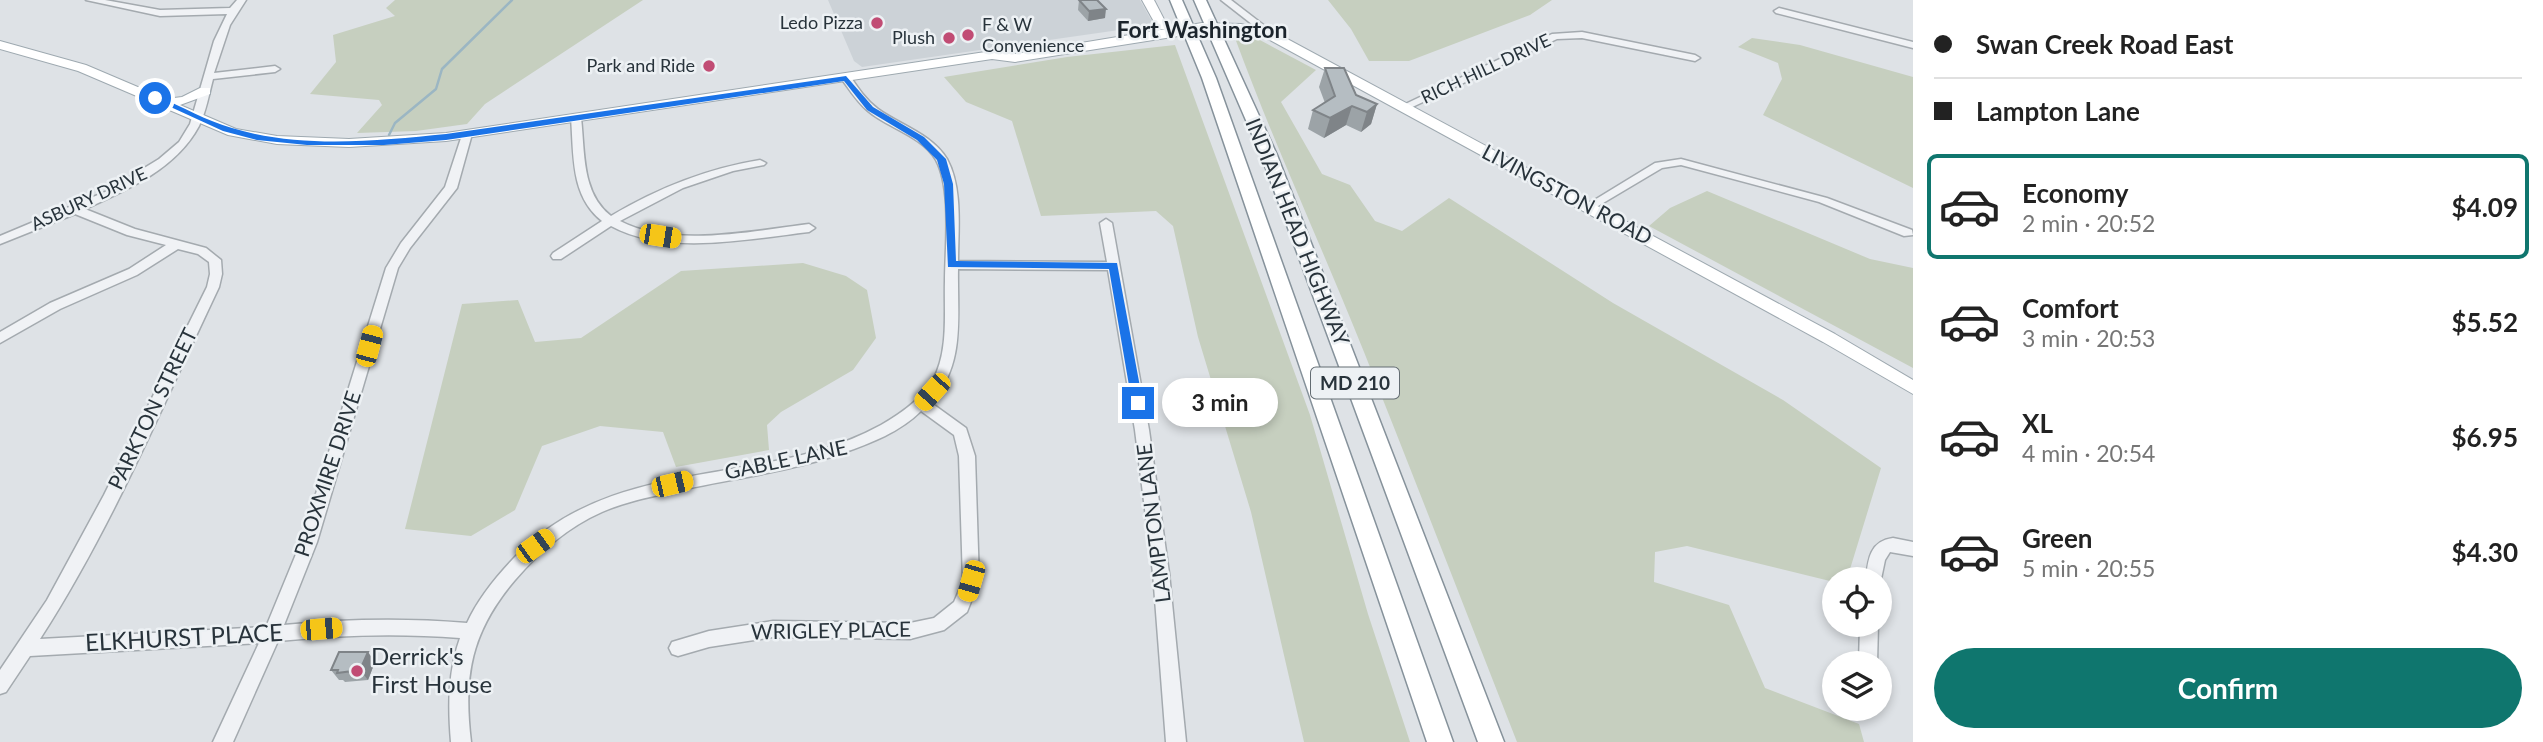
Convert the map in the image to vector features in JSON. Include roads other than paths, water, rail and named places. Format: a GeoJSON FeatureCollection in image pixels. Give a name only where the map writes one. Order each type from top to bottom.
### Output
{"type":"FeatureCollection","features":[{"type":"Feature","properties":{"kind":"highway","name":"INDIAN HEAD HIGHWAY"},"geometry":{"type":"LineString","coordinates":[[1176,0],[1190,29],[1440,742]]}},
{"type":"Feature","properties":{"kind":"highway","name":"INDIAN HEAD HIGHWAY"},"geometry":{"type":"LineString","coordinates":[[1200,0],[1269,155],[1491,742]]}},
{"type":"Feature","properties":{"kind":"main road"},"geometry":{"type":"LineString","coordinates":[[1148,0],[1163,27]]}},
{"type":"Feature","properties":{"kind":"main road"},"geometry":{"type":"LineString","coordinates":[[0,44],[82,68],[244,135],[307,142],[384,143],[467,134],[846,78],[992,55],[1006,49],[1163,27],[1190,29]]}},
{"type":"Feature","properties":{"kind":"main road","name":"LIVINGSTON ROAD"},"geometry":{"type":"LineString","coordinates":[[1190,29],[1241,28],[1274,37],[1829,338],[1913,388]]}},
{"type":"Feature","properties":{"kind":"main road"},"geometry":{"type":"LineString","coordinates":[[992,55],[1015,58],[1190,29]]}},
{"type":"Feature","properties":{"kind":"main road"},"geometry":{"type":"LineString","coordinates":[[166,103],[185,100],[205,91]]}},
{"type":"Feature","properties":{"kind":"street"},"geometry":{"type":"LineString","coordinates":[[90,0],[160,13],[232,11]]}},
{"type":"Feature","properties":{"kind":"street","name":"ASBURY DRIVE"},"geometry":{"type":"LineString","coordinates":[[0,240],[141,178],[160,165],[194,127],[232,11],[242,0]]}},
{"type":"Feature","properties":{"kind":"street"},"geometry":{"type":"LineString","coordinates":[[1225,0],[1274,37]]}},
{"type":"Feature","properties":{"kind":"street"},"geometry":{"type":"LineString","coordinates":[[1779,11],[1913,45]]}},
{"type":"Feature","properties":{"kind":"street","name":"RICH HILL DRIVE"},"geometry":{"type":"LineString","coordinates":[[1402,108],[1555,36],[1582,35],[1695,58]]}},
{"type":"Feature","properties":{"kind":"street"},"geometry":{"type":"LineString","coordinates":[[210,76],[275,69]]}},
{"type":"Feature","properties":{"kind":"street","name":"GABLE LANE"},"geometry":{"type":"LineString","coordinates":[[461,742],[456,705],[457,683],[470,632],[490,597],[535,546],[579,516],[600,506],[656,488],[854,446],[903,421],[922,404],[943,373],[948,358],[951,265],[949,184],[942,159],[920,139],[870,109],[846,78]]}},
{"type":"Feature","properties":{"kind":"street"},"geometry":{"type":"LineString","coordinates":[[576,117],[587,197],[608,221],[645,234],[683,239],[809,228]]}},
{"type":"Feature","properties":{"kind":"street","name":"PROXMIRE DRIVE"},"geometry":{"type":"LineString","coordinates":[[223,742],[272,634],[309,542],[392,268],[405,246],[451,188],[467,134]]}},
{"type":"Feature","properties":{"kind":"street"},"geometry":{"type":"LineString","coordinates":[[1589,207],[1659,165],[1681,162],[1822,200],[1911,237]]}},
{"type":"Feature","properties":{"kind":"street"},"geometry":{"type":"LineString","coordinates":[[557,256],[608,221],[680,183],[739,166],[760,163]]}},
{"type":"Feature","properties":{"kind":"street","name":"PARKTON STREET"},"geometry":{"type":"LineString","coordinates":[[0,686],[52,605],[105,508],[213,287],[216,274],[215,261],[202,251],[131,232],[72,208]]}},
{"type":"Feature","properties":{"kind":"street","name":"LAMPTON LANE"},"geometry":{"type":"LineString","coordinates":[[1106,223],[1142,430],[1161,573],[1176,742]]}},
{"type":"Feature","properties":{"kind":"street"},"geometry":{"type":"LineString","coordinates":[[0,338],[55,306],[133,272],[177,244]]}},
{"type":"Feature","properties":{"kind":"street"},"geometry":{"type":"LineString","coordinates":[[951,265],[1114,265]]}},
{"type":"Feature","properties":{"kind":"street","name":"WRIGLEY PLACE"},"geometry":{"type":"LineString","coordinates":[[678,648],[709,639],[773,629],[910,632],[938,625],[961,607],[971,581],[970,509],[964,441],[955,426],[922,404]]}},
{"type":"Feature","properties":{"kind":"street"},"geometry":{"type":"LineString","coordinates":[[1875,567],[1877,553],[1882,547],[1889,544],[1913,549]]}},
{"type":"Feature","properties":{"kind":"street","name":"ELKHURST PLACE"},"geometry":{"type":"LineString","coordinates":[[24,648],[357,627],[422,627],[470,632]]}},
{"type":"Feature","properties":{"kind":"waterway"},"geometry":{"type":"LineString","coordinates":[[389,135],[395,123],[436,89],[442,69],[512,0]]}},
{"type":"Feature","properties":{"kind":"place","name":"Ledo Pizza"},"geometry":{"type":"Point","coordinates":[877,23]}},
{"type":"Feature","properties":{"kind":"place","name":"F & W Convenience"},"geometry":{"type":"Point","coordinates":[968,35]}},
{"type":"Feature","properties":{"kind":"place","name":"Plush"},"geometry":{"type":"Point","coordinates":[949,38]}},
{"type":"Feature","properties":{"kind":"place","name":"Park and Ride"},"geometry":{"type":"Point","coordinates":[709,66]}},
{"type":"Feature","properties":{"kind":"place","name":"Derrick's First House"},"geometry":{"type":"Point","coordinates":[357,671]}},
{"type":"Feature","properties":{"kind":"district","name":"Fort Washington"},"geometry":{"type":"Point","coordinates":[1202,30]}}]}
